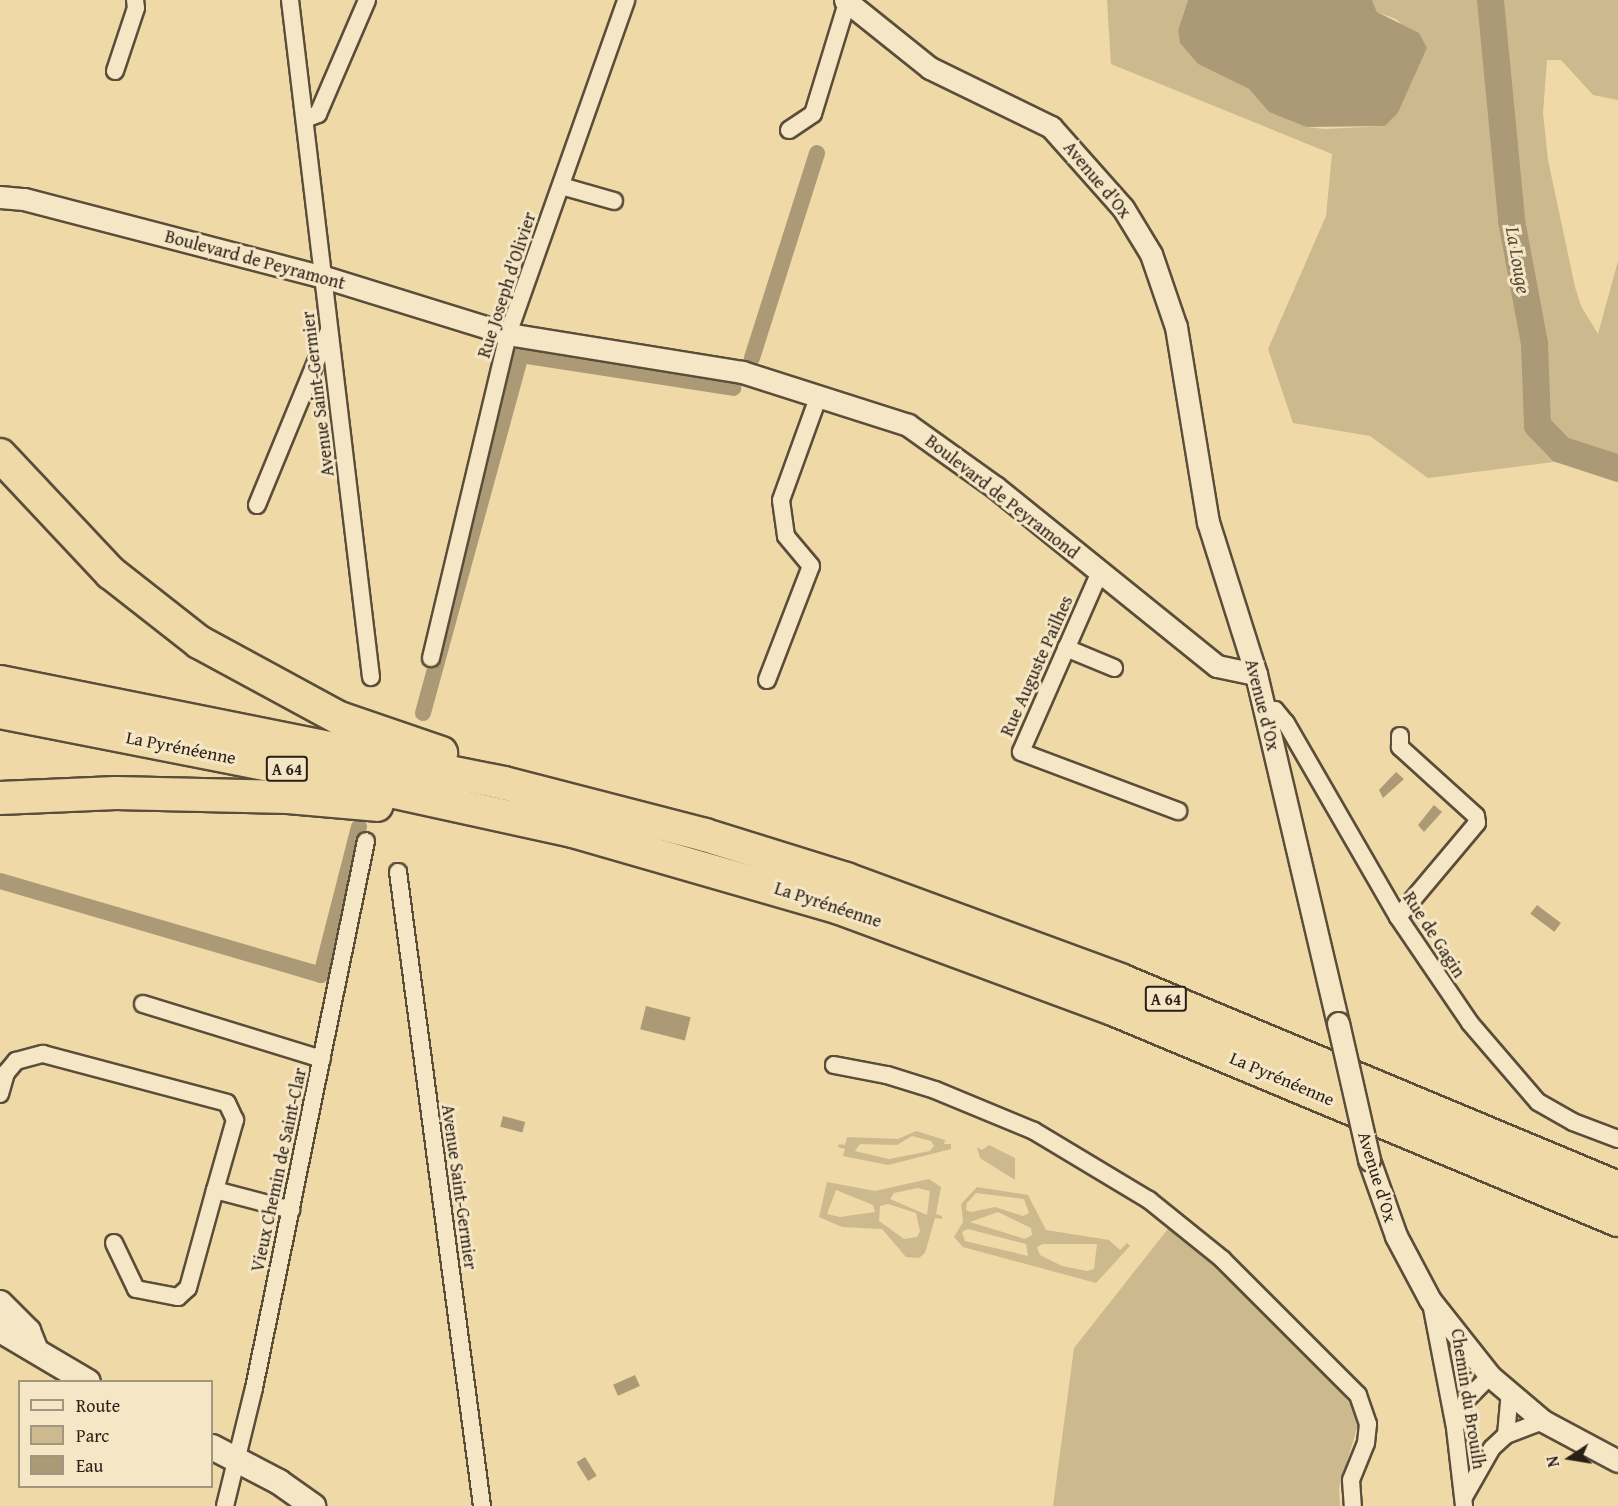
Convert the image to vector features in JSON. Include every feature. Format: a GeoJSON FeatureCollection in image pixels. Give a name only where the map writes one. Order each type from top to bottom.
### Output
{"type":"FeatureCollection","features":[{"type":"Feature","properties":{"kind":"highway"},"geometry":{"type":"LineString","coordinates":[[0,454],[111,573],[199,642],[330,714],[467,761],[504,783]]}},
{"type":"Feature","properties":{"kind":"highway","name":"La Pyrénéenne"},"geometry":{"type":"LineString","coordinates":[[0,682],[504,783],[705,835],[969,922],[1120,980],[1618,1188]]}},
{"type":"Feature","properties":{"kind":"highway","name":"La Pyrénéenne"},"geometry":{"type":"LineString","coordinates":[[0,712],[295,770],[573,831],[695,863],[960,950],[1226,1055],[1618,1220]]}},
{"type":"Feature","properties":{"kind":"highway"},"geometry":{"type":"LineString","coordinates":[[0,798],[116,793],[288,797],[372,804],[558,840],[573,831]]}},
{"type":"Feature","properties":{"kind":"main road"},"geometry":{"type":"LineString","coordinates":[[0,1304],[28,1331],[35,1348]]}},
{"type":"Feature","properties":{"kind":"main road"},"geometry":{"type":"LineString","coordinates":[[0,1330],[35,1348],[85,1380]]}},
{"type":"Feature","properties":{"kind":"main road"},"geometry":{"type":"LineString","coordinates":[[213,1447],[234,1457],[312,1506]]}},
{"type":"Feature","properties":{"kind":"street"},"geometry":{"type":"LineString","coordinates":[[115,71],[136,8],[135,0]]}},
{"type":"Feature","properties":{"kind":"street","name":"Avenue Saint-Germier"},"geometry":{"type":"LineString","coordinates":[[290,0],[372,677]]}},
{"type":"Feature","properties":{"kind":"street"},"geometry":{"type":"LineString","coordinates":[[305,119],[318,114],[367,0]]}},
{"type":"Feature","properties":{"kind":"street","name":"Rue Joseph d'Olivier"},"geometry":{"type":"LineString","coordinates":[[431,658],[508,334],[626,0]]}},
{"type":"Feature","properties":{"kind":"street"},"geometry":{"type":"LineString","coordinates":[[789,130],[813,114],[846,2]]}},
{"type":"Feature","properties":{"kind":"street","name":"Avenue d'Ox"},"geometry":{"type":"LineString","coordinates":[[846,2],[930,68],[1051,127],[1123,208],[1151,254],[1176,327],[1208,522],[1256,674],[1369,1160],[1396,1236],[1430,1300],[1490,1377],[1510,1391],[1542,1421],[1618,1461]]}},
{"type":"Feature","properties":{"kind":"street"},"geometry":{"type":"LineString","coordinates":[[561,186],[614,201]]}},
{"type":"Feature","properties":{"kind":"street","name":"Boulevard de Peyramont"},"geometry":{"type":"LineString","coordinates":[[0,197],[24,199],[324,277],[508,334]]}},
{"type":"Feature","properties":{"kind":"street"},"geometry":{"type":"LineString","coordinates":[[257,505],[330,329]]}},
{"type":"Feature","properties":{"kind":"street","name":"Boulevard de Peyramond"},"geometry":{"type":"LineString","coordinates":[[508,334],[742,372],[908,425],[995,487],[1217,666],[1256,674]]}},
{"type":"Feature","properties":{"kind":"street"},"geometry":{"type":"LineString","coordinates":[[767,680],[811,566],[786,536],[781,500],[819,395]]}},
{"type":"Feature","properties":{"kind":"street","name":"Rue Auguste Pailhes"},"geometry":{"type":"LineString","coordinates":[[1100,573],[1021,752],[1178,811]]}},
{"type":"Feature","properties":{"kind":"street"},"geometry":{"type":"LineString","coordinates":[[1066,648],[1114,668]]}},
{"type":"Feature","properties":{"kind":"street","name":"Rue de Gagin"},"geometry":{"type":"LineString","coordinates":[[1264,710],[1275,710],[1286,723],[1398,917],[1470,1023],[1538,1102],[1573,1122],[1618,1139]]}},
{"type":"Feature","properties":{"kind":"street"},"geometry":{"type":"LineString","coordinates":[[1398,917],[1478,823],[1476,816],[1400,747],[1400,736]]}},
{"type":"Feature","properties":{"kind":"street","name":"Vieux Chemin de Saint-Clar"},"geometry":{"type":"LineString","coordinates":[[225,1506],[234,1457],[254,1388],[366,841]]}},
{"type":"Feature","properties":{"kind":"street","name":"Avenue Saint-Germier"},"geometry":{"type":"LineString","coordinates":[[398,872],[482,1506]]}},
{"type":"Feature","properties":{"kind":"street"},"geometry":{"type":"LineString","coordinates":[[143,1004],[322,1059]]}},
{"type":"Feature","properties":{"kind":"street"},"geometry":{"type":"LineString","coordinates":[[0,1094],[6,1073],[16,1060],[43,1054],[227,1103],[235,1120],[188,1288],[178,1297],[136,1289],[114,1243]]}},
{"type":"Feature","properties":{"kind":"street"},"geometry":{"type":"LineString","coordinates":[[834,1065],[888,1075],[935,1090],[1034,1131],[1149,1200],[1233,1268],[1361,1401],[1367,1435],[1352,1480],[1353,1506]]}},
{"type":"Feature","properties":{"kind":"street"},"geometry":{"type":"LineString","coordinates":[[215,1190],[291,1210]]}},
{"type":"Feature","properties":{"kind":"street","name":"Chemin du Brouilh"},"geometry":{"type":"LineString","coordinates":[[1430,1300],[1455,1428],[1464,1502]]}},
{"type":"Feature","properties":{"kind":"street"},"geometry":{"type":"LineString","coordinates":[[1455,1428],[1466,1400],[1490,1377]]}},
{"type":"Feature","properties":{"kind":"street"},"geometry":{"type":"LineString","coordinates":[[1506,1435],[1510,1391]]}},
{"type":"Feature","properties":{"kind":"street"},"geometry":{"type":"LineString","coordinates":[[1464,1502],[1478,1466],[1506,1435],[1542,1421]]}},
{"type":"Feature","properties":{"kind":"green space"},"geometry":{"type":"Polygon","coordinates":[[[1107,0],[1188,0],[1178,30],[1180,42],[1198,64],[1249,89],[1269,112],[1306,127],[1325,129],[1385,126],[1398,113],[1427,48],[1396,19],[1377,12],[1372,0],[1618,0],[1618,100],[1593,95],[1561,60],[1547,60],[1543,113],[1548,160],[1575,287],[1581,306],[1598,334],[1618,261],[1618,476],[1561,461],[1428,478],[1370,436],[1293,423],[1268,349],[1326,216],[1332,154],[1111,64],[1107,0]]]}},
{"type":"Feature","properties":{"kind":"green space"},"geometry":{"type":"Polygon","coordinates":[[[916,1131],[945,1140],[944,1144],[951,1144],[951,1149],[888,1165],[843,1156],[845,1149],[838,1147],[839,1144],[845,1145],[847,1137],[898,1139],[916,1131]],[[912,1136],[897,1145],[860,1144],[855,1151],[889,1159],[930,1151],[934,1146],[931,1141],[912,1136]]]}},
{"type":"Feature","properties":{"kind":"green space"},"geometry":{"type":"Polygon","coordinates":[[[989,1145],[1015,1158],[1015,1180],[980,1158],[977,1147],[982,1150],[989,1145]]]}},
{"type":"Feature","properties":{"kind":"green space"},"geometry":{"type":"Polygon","coordinates":[[[929,1179],[941,1187],[936,1214],[942,1216],[942,1219],[935,1218],[925,1253],[919,1258],[906,1257],[882,1229],[842,1227],[819,1217],[827,1182],[875,1191],[929,1179]],[[918,1188],[894,1193],[890,1199],[927,1215],[930,1191],[918,1188]],[[836,1190],[827,1214],[840,1217],[875,1212],[873,1205],[836,1190]],[[888,1204],[880,1206],[879,1221],[904,1239],[917,1237],[920,1231],[916,1213],[888,1204]]]}},
{"type":"Feature","properties":{"kind":"green space"},"geometry":{"type":"Polygon","coordinates":[[[977,1187],[1028,1195],[1046,1230],[1109,1240],[1120,1250],[1127,1243],[1130,1246],[1096,1283],[963,1247],[954,1237],[963,1222],[961,1204],[977,1187]],[[976,1193],[967,1203],[966,1210],[971,1212],[995,1207],[1023,1216],[1029,1213],[1024,1199],[976,1193]],[[998,1212],[970,1222],[1025,1239],[1032,1235],[1031,1228],[998,1212]],[[968,1229],[962,1232],[965,1241],[1028,1256],[1026,1244],[968,1229]],[[1043,1244],[1037,1247],[1040,1255],[1062,1266],[1087,1271],[1094,1269],[1097,1244],[1043,1244]]]}},
{"type":"Feature","properties":{"kind":"green space"},"geometry":{"type":"Polygon","coordinates":[[[1171,1225],[1310,1358],[1356,1410],[1357,1428],[1339,1488],[1340,1506],[1053,1506],[1074,1348],[1171,1225]]]}},
{"type":"Feature","properties":{"kind":"water"},"geometry":{"type":"Polygon","coordinates":[[[1188,0],[1372,0],[1377,12],[1419,33],[1427,48],[1398,113],[1385,126],[1306,127],[1269,112],[1249,89],[1198,64],[1180,43],[1178,30],[1188,0]]]}},
{"type":"Feature","properties":{"kind":"water"},"geometry":{"type":"Polygon","coordinates":[[[1396,772],[1404,779],[1383,798],[1379,790],[1396,772]]]}},
{"type":"Feature","properties":{"kind":"water"},"geometry":{"type":"Polygon","coordinates":[[[1434,805],[1442,812],[1424,832],[1418,825],[1434,805]]]}},
{"type":"Feature","properties":{"kind":"water"},"geometry":{"type":"Polygon","coordinates":[[[1537,905],[1561,923],[1554,932],[1530,914],[1537,905]]]}},
{"type":"Feature","properties":{"kind":"water"},"geometry":{"type":"Polygon","coordinates":[[[646,1006],[691,1017],[685,1040],[640,1029],[646,1006]]]}},
{"type":"Feature","properties":{"kind":"water"},"geometry":{"type":"Polygon","coordinates":[[[503,1116],[525,1122],[522,1133],[500,1127],[503,1116]]]}},
{"type":"Feature","properties":{"kind":"water"},"geometry":{"type":"Polygon","coordinates":[[[635,1375],[640,1386],[618,1396],[613,1385],[635,1375]]]}},
{"type":"Feature","properties":{"kind":"water"},"geometry":{"type":"Polygon","coordinates":[[[585,1457],[597,1476],[588,1481],[577,1462],[585,1457]]]}},
{"type":"Feature","properties":{"kind":"waterway","name":"La Louge"},"geometry":{"type":"LineString","coordinates":[[1490,0],[1511,220],[1534,343],[1537,425],[1560,449],[1618,468]]}},
{"type":"Feature","properties":{"kind":"waterway"},"geometry":{"type":"LineString","coordinates":[[752,358],[817,153]]}},
{"type":"Feature","properties":{"kind":"waterway"},"geometry":{"type":"LineString","coordinates":[[423,713],[521,355],[733,388]]}},
{"type":"Feature","properties":{"kind":"waterway"},"geometry":{"type":"LineString","coordinates":[[0,881],[321,975],[359,827]]}}]}
